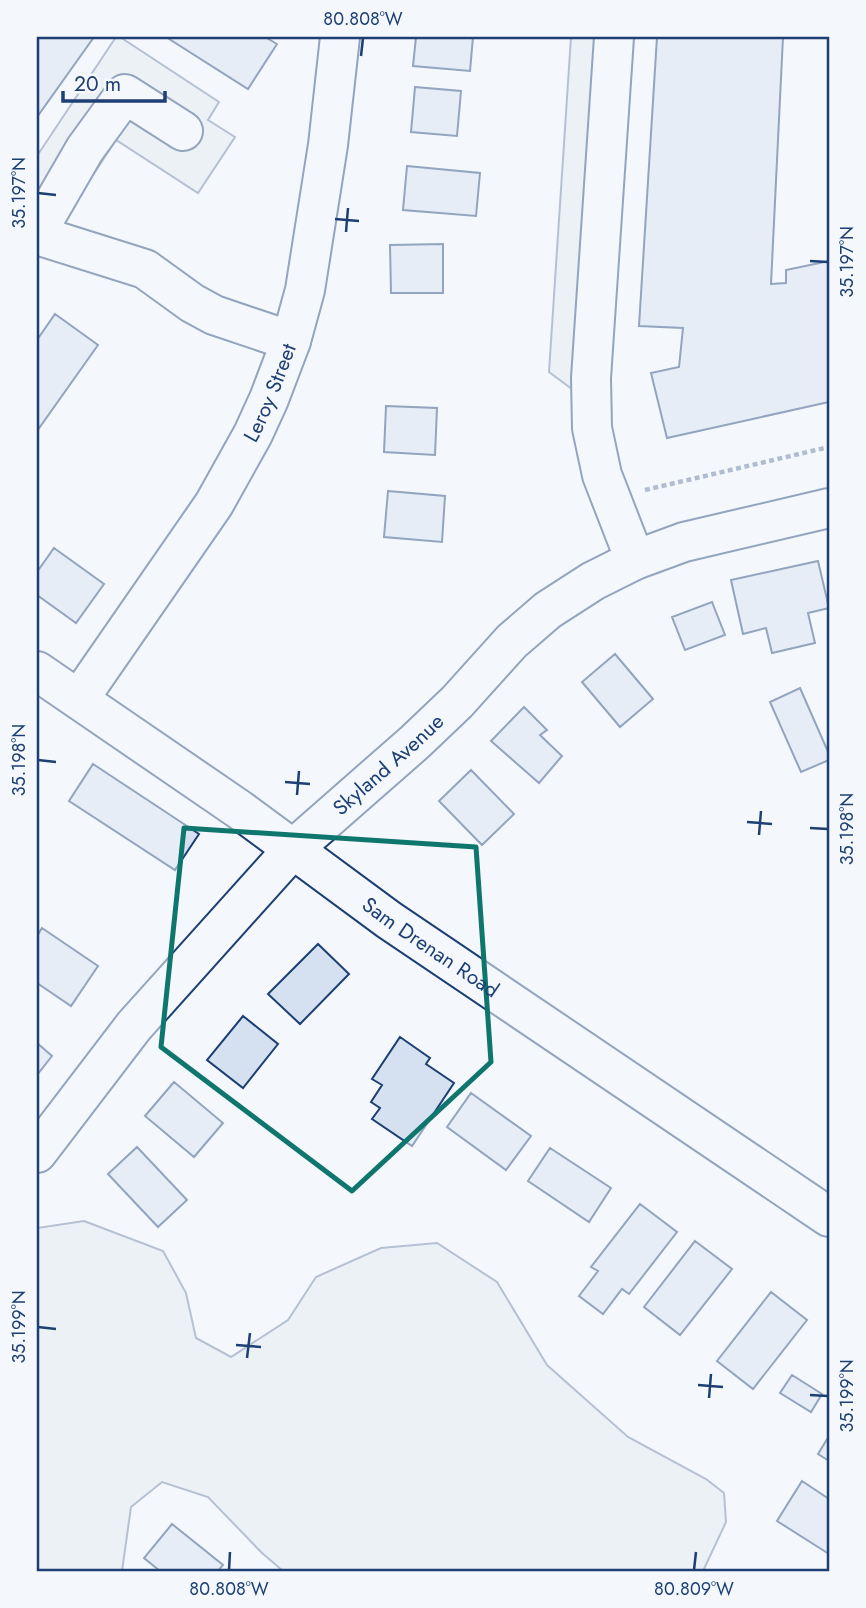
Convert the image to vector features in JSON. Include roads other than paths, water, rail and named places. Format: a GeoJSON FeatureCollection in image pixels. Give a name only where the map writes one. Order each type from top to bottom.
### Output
{"type":"FeatureCollection","features":[{"type":"Feature","properties":{"kind":"street","name":"Leroy Street"},"geometry":{"type":"LineString","coordinates":[[79,699],[214,504],[269,399],[291,341],[305,290],[328,145],[340,37]]}},
{"type":"Feature","properties":{"kind":"street"},"geometry":{"type":"LineString","coordinates":[[614,37],[591,377],[592,428],[601,475],[635,560]]}},
{"type":"Feature","properties":{"kind":"street"},"geometry":{"type":"LineString","coordinates":[[183,131],[125,93],[85,149],[37,233],[145,269],[192,303],[214,314],[291,341]]}},
{"type":"Feature","properties":{"kind":"street","name":"Skyland Avenue"},"geometry":{"type":"LineString","coordinates":[[37,1153],[134,1026],[293,849],[457,702],[512,641],[548,610],[593,581],[635,560],[684,542],[829,508]]}},
{"type":"Feature","properties":{"kind":"street","name":"Sam Drenan Road"},"geometry":{"type":"LineString","coordinates":[[37,671],[240,810],[400,928],[829,1217]]}}]}
